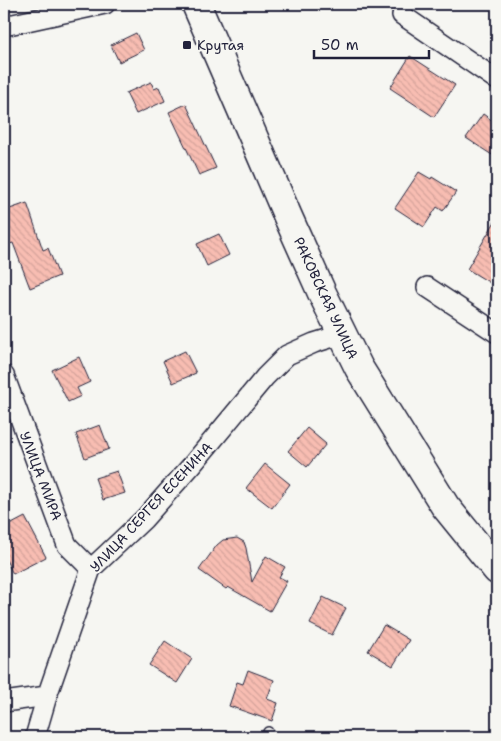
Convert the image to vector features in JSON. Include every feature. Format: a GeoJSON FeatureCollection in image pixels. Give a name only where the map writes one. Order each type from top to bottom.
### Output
{"type":"FeatureCollection","features":[{"type":"Feature","properties":{"kind":"main road","name":"РАКОВСКАЯ УЛИЦА"},"geometry":{"type":"LineString","coordinates":[[196,4],[288,217],[359,368],[445,506],[497,570]]}},
{"type":"Feature","properties":{"kind":"street"},"geometry":{"type":"LineString","coordinates":[[4,26],[105,4]]}},
{"type":"Feature","properties":{"kind":"street"},"geometry":{"type":"LineString","coordinates":[[402,16],[497,80]]}},
{"type":"Feature","properties":{"kind":"street"},"geometry":{"type":"LineString","coordinates":[[427,287],[497,333]]}},
{"type":"Feature","properties":{"kind":"street","name":"УЛИЦА СЕРГЕЯ ЕСЕНИНА"},"geometry":{"type":"LineString","coordinates":[[35,737],[47,696],[91,569],[144,519],[288,355],[314,342],[342,334]]}},
{"type":"Feature","properties":{"kind":"street","name":"УЛИЦА МИРА"},"geometry":{"type":"LineString","coordinates":[[4,375],[67,545],[91,569]]}},
{"type":"Feature","properties":{"kind":"street"},"geometry":{"type":"LineString","coordinates":[[4,702],[47,696]]}},
{"type":"Feature","properties":{"kind":"building"},"geometry":{"type":"Polygon","coordinates":[[[136,33],[144,50],[119,62],[111,45],[136,33]]]}},
{"type":"Feature","properties":{"kind":"building"},"geometry":{"type":"Polygon","coordinates":[[[410,56],[455,85],[434,117],[390,88],[410,56]]]}},
{"type":"Feature","properties":{"kind":"building"},"geometry":{"type":"Polygon","coordinates":[[[151,82],[154,89],[159,87],[165,101],[136,114],[126,93],[151,82]]]}},
{"type":"Feature","properties":{"kind":"building"},"geometry":{"type":"Polygon","coordinates":[[[186,104],[216,168],[199,175],[169,112],[186,104]]]}},
{"type":"Feature","properties":{"kind":"building"},"geometry":{"type":"Polygon","coordinates":[[[483,114],[497,124],[497,148],[492,155],[466,138],[483,114]]]}},
{"type":"Feature","properties":{"kind":"building"},"geometry":{"type":"Polygon","coordinates":[[[419,172],[431,179],[432,177],[456,192],[443,211],[437,207],[424,227],[395,208],[419,172]]]}},
{"type":"Feature","properties":{"kind":"building"},"geometry":{"type":"Polygon","coordinates":[[[27,203],[43,250],[48,248],[59,276],[30,288],[13,243],[6,245],[4,237],[4,211],[27,203]]]}},
{"type":"Feature","properties":{"kind":"building"},"geometry":{"type":"Polygon","coordinates":[[[497,218],[497,287],[467,269],[497,218]]]}},
{"type":"Feature","properties":{"kind":"building"},"geometry":{"type":"Polygon","coordinates":[[[219,234],[229,255],[207,266],[197,244],[219,234]]]}},
{"type":"Feature","properties":{"kind":"building"},"geometry":{"type":"Polygon","coordinates":[[[185,351],[196,373],[173,383],[163,361],[185,351]]]}},
{"type":"Feature","properties":{"kind":"building"},"geometry":{"type":"Polygon","coordinates":[[[79,357],[90,382],[77,388],[81,396],[68,402],[52,370],[79,357]]]}},
{"type":"Feature","properties":{"kind":"building"},"geometry":{"type":"Polygon","coordinates":[[[100,425],[109,449],[85,458],[76,434],[100,425]]]}},
{"type":"Feature","properties":{"kind":"building"},"geometry":{"type":"Polygon","coordinates":[[[307,428],[326,444],[307,467],[288,451],[307,428]]]}},
{"type":"Feature","properties":{"kind":"building"},"geometry":{"type":"Polygon","coordinates":[[[265,464],[290,484],[272,508],[246,488],[265,464]]]}},
{"type":"Feature","properties":{"kind":"building"},"geometry":{"type":"Polygon","coordinates":[[[117,471],[125,493],[103,500],[95,478],[117,471]]]}},
{"type":"Feature","properties":{"kind":"building"},"geometry":{"type":"Polygon","coordinates":[[[25,517],[46,557],[13,574],[4,556],[4,528],[25,517]]]}},
{"type":"Feature","properties":{"kind":"building"},"geometry":{"type":"Polygon","coordinates":[[[237,538],[244,542],[252,582],[266,556],[285,567],[279,577],[287,581],[270,611],[228,587],[226,589],[199,570],[217,545],[223,540],[237,538]]]}},
{"type":"Feature","properties":{"kind":"building"},"geometry":{"type":"Polygon","coordinates":[[[323,597],[346,608],[332,635],[310,624],[323,597]]]}},
{"type":"Feature","properties":{"kind":"building"},"geometry":{"type":"Polygon","coordinates":[[[384,625],[409,640],[393,666],[368,651],[384,625]]]}},
{"type":"Feature","properties":{"kind":"building"},"geometry":{"type":"Polygon","coordinates":[[[165,641],[192,659],[177,683],[149,665],[165,641]]]}},
{"type":"Feature","properties":{"kind":"building"},"geometry":{"type":"Polygon","coordinates":[[[248,670],[274,680],[267,699],[278,703],[272,721],[229,706],[237,682],[243,684],[248,670]]]}},
{"type":"Feature","properties":{"kind":"place","name":"Крутая"},"geometry":{"type":"Point","coordinates":[187,45]}}]}
